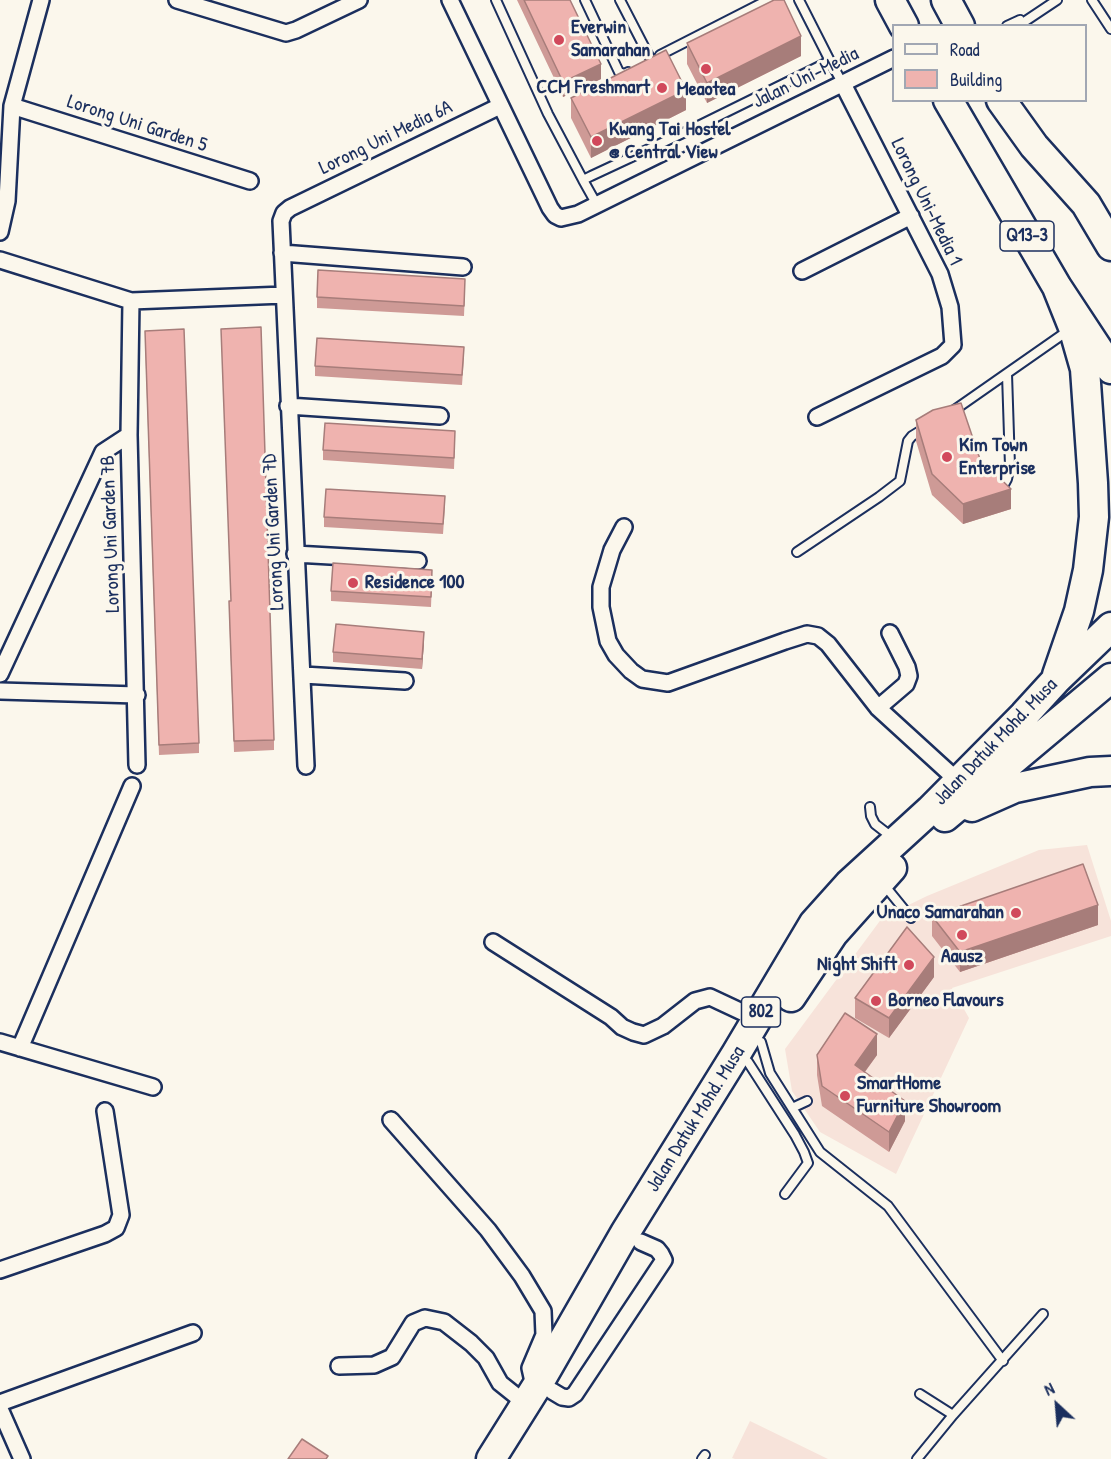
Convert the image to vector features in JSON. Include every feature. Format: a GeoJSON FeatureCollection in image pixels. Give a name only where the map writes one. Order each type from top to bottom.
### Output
{"type":"FeatureCollection","features":[{"type":"Feature","properties":{"kind":"highway"},"geometry":{"type":"LineString","coordinates":[[890,0],[903,24]]}},
{"type":"Feature","properties":{"kind":"highway","name":"Q13-3"},"geometry":{"type":"LineString","coordinates":[[949,102],[1057,287],[1111,369]]}},
{"type":"Feature","properties":{"kind":"highway"},"geometry":{"type":"LineString","coordinates":[[1005,104],[1034,146],[1086,204],[1111,226]]}},
{"type":"Feature","properties":{"kind":"highway"},"geometry":{"type":"LineString","coordinates":[[1086,204],[1111,246]]}},
{"type":"Feature","properties":{"kind":"highway"},"geometry":{"type":"LineString","coordinates":[[1056,680],[1081,601],[1088,570],[1094,517],[1085,369],[1073,327],[1057,287]]}},
{"type":"Feature","properties":{"kind":"highway","name":"Jalan Datuk Mohd. Musa"},"geometry":{"type":"LineString","coordinates":[[491,1459],[641,1242],[755,1041],[814,923],[849,885],[958,781],[1111,627]]}},
{"type":"Feature","properties":{"kind":"highway","name":"Jalan Datuk Mohd. Musa"},"geometry":{"type":"LineString","coordinates":[[514,1459],[539,1392],[625,1233],[755,1041],[833,934],[880,880],[939,822],[1111,678]]}},
{"type":"Feature","properties":{"kind":"highway"},"geometry":{"type":"LineString","coordinates":[[939,822],[1015,788],[1090,772],[1111,771]]}},
{"type":"Feature","properties":{"kind":"street"},"geometry":{"type":"LineString","coordinates":[[0,232],[8,201],[5,139],[41,0]]}},
{"type":"Feature","properties":{"kind":"street"},"geometry":{"type":"LineString","coordinates":[[177,0],[286,33],[359,0]]}},
{"type":"Feature","properties":{"kind":"street"},"geometry":{"type":"LineString","coordinates":[[450,0],[500,106]]}},
{"type":"Feature","properties":{"kind":"street","name":"Jalan Uni-Media"},"geometry":{"type":"LineString","coordinates":[[500,106],[555,215],[569,218],[892,59]]}},
{"type":"Feature","properties":{"kind":"street","name":"Lorong Uni-Media 1"},"geometry":{"type":"LineString","coordinates":[[817,417],[942,356],[953,345],[950,307],[940,274],[843,84]]}},
{"type":"Feature","properties":{"kind":"street","name":"Lorong Uni Garden 5"},"geometry":{"type":"LineString","coordinates":[[12,106],[250,181]]}},
{"type":"Feature","properties":{"kind":"street","name":"Lorong Uni Media 6A"},"geometry":{"type":"LineString","coordinates":[[290,208],[500,106]]}},
{"type":"Feature","properties":{"kind":"street","name":"Lorong Uni Garden 7D"},"geometry":{"type":"LineString","coordinates":[[290,208],[281,220],[306,766]]}},
{"type":"Feature","properties":{"kind":"street"},"geometry":{"type":"LineString","coordinates":[[802,272],[911,216]]}},
{"type":"Feature","properties":{"kind":"street"},"geometry":{"type":"LineString","coordinates":[[282,253],[463,267]]}},
{"type":"Feature","properties":{"kind":"street"},"geometry":{"type":"LineString","coordinates":[[0,260],[131,301],[284,295]]}},
{"type":"Feature","properties":{"kind":"street","name":"Lorong Uni Garden 7B"},"geometry":{"type":"LineString","coordinates":[[131,301],[129,435],[137,765]]}},
{"type":"Feature","properties":{"kind":"street"},"geometry":{"type":"LineString","coordinates":[[288,406],[440,416]]}},
{"type":"Feature","properties":{"kind":"street"},"geometry":{"type":"LineString","coordinates":[[0,674],[103,452],[129,435]]}},
{"type":"Feature","properties":{"kind":"street"},"geometry":{"type":"LineString","coordinates":[[624,527],[606,568],[601,587],[601,607],[608,641],[616,655],[631,671],[642,679],[668,683],[784,640],[807,634],[818,636],[828,644],[878,708],[958,781]]}},
{"type":"Feature","properties":{"kind":"street"},"geometry":{"type":"LineString","coordinates":[[295,554],[418,561]]}},
{"type":"Feature","properties":{"kind":"street"},"geometry":{"type":"LineString","coordinates":[[878,708],[906,684],[909,676],[907,667],[890,633]]}},
{"type":"Feature","properties":{"kind":"street"},"geometry":{"type":"LineString","coordinates":[[303,675],[405,681]]}},
{"type":"Feature","properties":{"kind":"street"},"geometry":{"type":"LineString","coordinates":[[0,691],[137,695]]}},
{"type":"Feature","properties":{"kind":"street"},"geometry":{"type":"LineString","coordinates":[[20,1048],[132,786]]}},
{"type":"Feature","properties":{"kind":"street"},"geometry":{"type":"LineString","coordinates":[[493,942],[633,1032],[644,1035],[663,1026],[695,1001],[710,997],[755,1041]]}},
{"type":"Feature","properties":{"kind":"street"},"geometry":{"type":"LineString","coordinates":[[0,1042],[153,1087]]}},
{"type":"Feature","properties":{"kind":"street"},"geometry":{"type":"LineString","coordinates":[[0,1269],[105,1234],[116,1228],[121,1215],[105,1111]]}},
{"type":"Feature","properties":{"kind":"street"},"geometry":{"type":"LineString","coordinates":[[391,1120],[488,1230],[522,1276],[543,1311],[544,1335],[530,1368],[539,1392]]}},
{"type":"Feature","properties":{"kind":"street"},"geometry":{"type":"LineString","coordinates":[[339,1365],[374,1365],[392,1357],[413,1323],[425,1318],[444,1322],[471,1343],[486,1358],[500,1383],[539,1392]]}},
{"type":"Feature","properties":{"kind":"street"},"geometry":{"type":"LineString","coordinates":[[0,1403],[193,1333]]}},
{"type":"Feature","properties":{"kind":"street"},"geometry":{"type":"LineString","coordinates":[[0,1409],[22,1459]]}},
{"type":"Feature","properties":{"kind":"lane"},"geometry":{"type":"LineString","coordinates":[[496,0],[548,114],[597,205]]}},
{"type":"Feature","properties":{"kind":"lane"},"geometry":{"type":"LineString","coordinates":[[585,0],[619,72],[624,74],[633,69]]}},
{"type":"Feature","properties":{"kind":"lane"},"geometry":{"type":"LineString","coordinates":[[620,0],[651,60]]}},
{"type":"Feature","properties":{"kind":"lane"},"geometry":{"type":"LineString","coordinates":[[642,64],[768,0]]}},
{"type":"Feature","properties":{"kind":"lane"},"geometry":{"type":"LineString","coordinates":[[799,0],[843,84]]}},
{"type":"Feature","properties":{"kind":"lane"},"geometry":{"type":"LineString","coordinates":[[1012,24],[1057,0]]}},
{"type":"Feature","properties":{"kind":"lane"},"geometry":{"type":"LineString","coordinates":[[1092,0],[1111,29]]}},
{"type":"Feature","properties":{"kind":"lane"},"geometry":{"type":"LineString","coordinates":[[1020,24],[1030,16]]}},
{"type":"Feature","properties":{"kind":"lane"},"geometry":{"type":"LineString","coordinates":[[583,180],[830,61]]}},
{"type":"Feature","properties":{"kind":"lane"},"geometry":{"type":"LineString","coordinates":[[941,418],[1007,375],[1073,327]]}},
{"type":"Feature","properties":{"kind":"lane"},"geometry":{"type":"LineString","coordinates":[[1002,488],[1010,466],[1007,375]]}},
{"type":"Feature","properties":{"kind":"lane"},"geometry":{"type":"LineString","coordinates":[[797,552],[900,481],[910,438],[933,423]]}},
{"type":"Feature","properties":{"kind":"lane"},"geometry":{"type":"LineString","coordinates":[[870,807],[875,824],[897,841]]}},
{"type":"Feature","properties":{"kind":"lane"},"geometry":{"type":"LineString","coordinates":[[880,880],[910,918]]}},
{"type":"Feature","properties":{"kind":"lane"},"geometry":{"type":"LineString","coordinates":[[755,1041],[770,1073],[820,1152],[888,1206],[1003,1361]]}},
{"type":"Feature","properties":{"kind":"lane"},"geometry":{"type":"LineString","coordinates":[[755,1041],[808,1163],[785,1194]]}},
{"type":"Feature","properties":{"kind":"lane"},"geometry":{"type":"LineString","coordinates":[[792,1108],[807,1101]]}},
{"type":"Feature","properties":{"kind":"lane"},"geometry":{"type":"LineString","coordinates":[[917,1459],[1043,1314]]}},
{"type":"Feature","properties":{"kind":"lane"},"geometry":{"type":"LineString","coordinates":[[920,1394],[953,1415]]}},
{"type":"Feature","properties":{"kind":"shaded area"},"geometry":{"type":"Polygon","coordinates":[[[1087,845],[1111,921],[1111,936],[952,988],[969,1018],[896,1174],[820,1132],[792,1091],[785,1049],[882,918],[927,896],[1039,850],[1087,845]]]}},
{"type":"Feature","properties":{"kind":"shaded area"},"geometry":{"type":"Polygon","coordinates":[[[750,1421],[828,1459],[732,1458],[750,1421]]]}},
{"type":"Feature","properties":{"kind":"building","name":"Everwin Samarahan"},"geometry":{"type":"Polygon","coordinates":[[[524,0],[570,0],[601,64],[563,82],[524,0]]]}},
{"type":"Feature","properties":{"kind":"building"},"geometry":{"type":"Polygon","coordinates":[[[774,0],[784,0],[801,36],[707,83],[687,43],[774,0]]]}},
{"type":"Feature","properties":{"kind":"building"},"geometry":{"type":"Polygon","coordinates":[[[666,50],[686,90],[591,137],[571,98],[666,50]]]}},
{"type":"Feature","properties":{"kind":"building"},"geometry":{"type":"Polygon","coordinates":[[[318,270],[465,279],[464,306],[317,297],[318,270]]]}},
{"type":"Feature","properties":{"kind":"building"},"geometry":{"type":"Polygon","coordinates":[[[261,327],[274,740],[234,741],[221,329],[261,327]]]}},
{"type":"Feature","properties":{"kind":"building"},"geometry":{"type":"Polygon","coordinates":[[[184,329],[199,743],[159,745],[145,331],[184,329]]]}},
{"type":"Feature","properties":{"kind":"building"},"geometry":{"type":"Polygon","coordinates":[[[317,338],[464,347],[462,375],[315,366],[317,338]]]}},
{"type":"Feature","properties":{"kind":"building","name":"Kim Town Enterprise"},"geometry":{"type":"Polygon","coordinates":[[[961,403],[980,459],[1011,489],[963,504],[932,474],[916,420],[933,410],[961,403]]]}},
{"type":"Feature","properties":{"kind":"building"},"geometry":{"type":"Polygon","coordinates":[[[325,423],[455,431],[454,458],[323,450],[325,423]]]}},
{"type":"Feature","properties":{"kind":"building"},"geometry":{"type":"Polygon","coordinates":[[[326,489],[445,496],[443,524],[324,517],[326,489]]]}},
{"type":"Feature","properties":{"kind":"building"},"geometry":{"type":"Polygon","coordinates":[[[333,563],[432,570],[431,597],[331,591],[333,563]]]}},
{"type":"Feature","properties":{"kind":"building"},"geometry":{"type":"Polygon","coordinates":[[[336,624],[424,632],[422,659],[333,652],[336,624]]]}},
{"type":"Feature","properties":{"kind":"building"},"geometry":{"type":"Polygon","coordinates":[[[1083,864],[1098,905],[960,952],[932,916],[1083,864]]]}},
{"type":"Feature","properties":{"kind":"building"},"geometry":{"type":"Polygon","coordinates":[[[907,927],[934,957],[889,1018],[855,998],[907,927]]]}},
{"type":"Feature","properties":{"kind":"building"},"geometry":{"type":"Polygon","coordinates":[[[845,1013],[877,1034],[855,1065],[905,1101],[889,1132],[822,1086],[817,1055],[845,1013]]]}},
{"type":"Feature","properties":{"kind":"building"},"geometry":{"type":"Polygon","coordinates":[[[302,1439],[328,1456],[326,1459],[288,1459],[302,1439]]]}},
{"type":"Feature","properties":{"kind":"place","name":"Everwin Samarahan"},"geometry":{"type":"Point","coordinates":[559,40]}},
{"type":"Feature","properties":{"kind":"place","name":"Meaotea"},"geometry":{"type":"Point","coordinates":[706,69]}},
{"type":"Feature","properties":{"kind":"place","name":"CCM Freshmart"},"geometry":{"type":"Point","coordinates":[662,88]}},
{"type":"Feature","properties":{"kind":"place","name":"Kwang Tai Hostel @ Central View"},"geometry":{"type":"Point","coordinates":[597,141]}},
{"type":"Feature","properties":{"kind":"place","name":"Kim Town Enterprise"},"geometry":{"type":"Point","coordinates":[947,457]}},
{"type":"Feature","properties":{"kind":"place","name":"Residence 100"},"geometry":{"type":"Point","coordinates":[353,583]}},
{"type":"Feature","properties":{"kind":"place","name":"Unaco Samarahan"},"geometry":{"type":"Point","coordinates":[1016,913]}},
{"type":"Feature","properties":{"kind":"place","name":"Aausz"},"geometry":{"type":"Point","coordinates":[962,935]}},
{"type":"Feature","properties":{"kind":"place","name":"Night Shift"},"geometry":{"type":"Point","coordinates":[909,965]}},
{"type":"Feature","properties":{"kind":"place","name":"Borneo Flavours"},"geometry":{"type":"Point","coordinates":[876,1001]}},
{"type":"Feature","properties":{"kind":"place","name":"SmartHome Furniture Showroom"},"geometry":{"type":"Point","coordinates":[845,1096]}}]}
